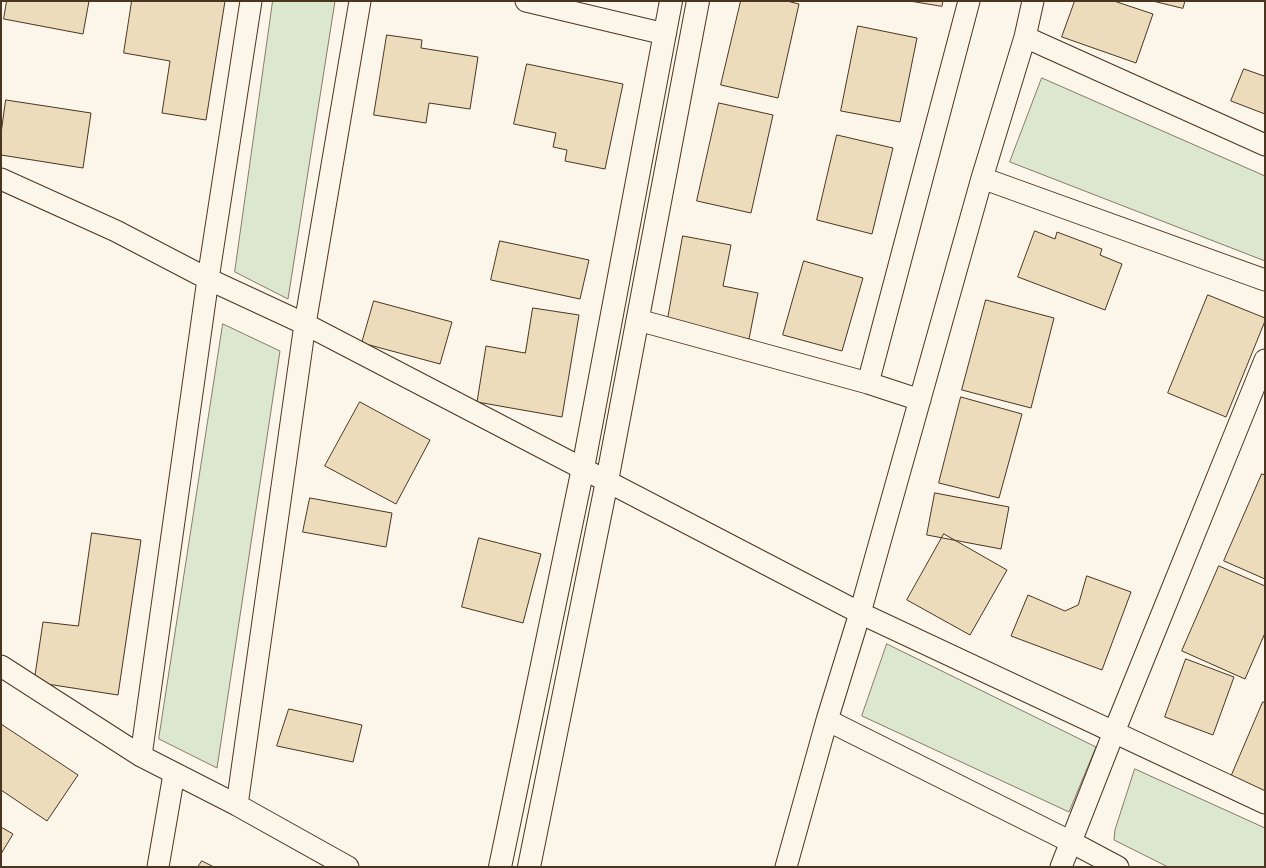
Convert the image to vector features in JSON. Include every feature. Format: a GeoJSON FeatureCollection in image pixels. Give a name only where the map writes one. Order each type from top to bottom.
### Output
{"type":"FeatureCollection","features":[{"type":"Feature","properties":{"kind":"street"},"geometry":{"type":"LineString","coordinates":[[141,756],[208,279],[252,1]]}},
{"type":"Feature","properties":{"kind":"street"},"geometry":{"type":"LineString","coordinates":[[237,805],[304,324],[360,1]]}},
{"type":"Feature","properties":{"kind":"street"},"geometry":{"type":"LineString","coordinates":[[526,1],[665,34]]}},
{"type":"Feature","properties":{"kind":"street"},"geometry":{"type":"LineString","coordinates":[[500,867],[583,468],[671,1]]}},
{"type":"Feature","properties":{"kind":"street"},"geometry":{"type":"LineString","coordinates":[[529,867],[607,481],[698,1]]}},
{"type":"Feature","properties":{"kind":"street"},"geometry":{"type":"LineString","coordinates":[[868,383],[969,1]]}},
{"type":"Feature","properties":{"kind":"street"},"geometry":{"type":"LineString","coordinates":[[786,867],[827,720],[860,612],[982,178],[1025,37],[1033,1]]}},
{"type":"Feature","properties":{"kind":"street"},"geometry":{"type":"LineString","coordinates":[[1025,37],[1265,145]]}},
{"type":"Feature","properties":{"kind":"street"},"geometry":{"type":"LineString","coordinates":[[982,178],[1265,280]]}},
{"type":"Feature","properties":{"kind":"street"},"geometry":{"type":"LineString","coordinates":[[1,179],[116,231],[208,279],[304,324],[860,612],[1265,803]]}},
{"type":"Feature","properties":{"kind":"street"},"geometry":{"type":"LineString","coordinates":[[638,320],[868,383],[920,400]]}},
{"type":"Feature","properties":{"kind":"street"},"geometry":{"type":"LineString","coordinates":[[1061,867],[1114,732],[1265,360]]}},
{"type":"Feature","properties":{"kind":"street"},"geometry":{"type":"LineString","coordinates":[[1,666],[141,756],[237,805],[348,867]]}},
{"type":"Feature","properties":{"kind":"street"},"geometry":{"type":"LineString","coordinates":[[827,720],[1118,867]]}},
{"type":"Feature","properties":{"kind":"street"},"geometry":{"type":"LineString","coordinates":[[158,867],[174,774]]}},
{"type":"Feature","properties":{"kind":"green space"},"geometry":{"type":"Polygon","coordinates":[[[273,1],[335,1],[288,299],[235,272],[273,1]]]}},
{"type":"Feature","properties":{"kind":"green space"},"geometry":{"type":"Polygon","coordinates":[[[1042,78],[1265,176],[1265,261],[1010,162],[1042,78]]]}},
{"type":"Feature","properties":{"kind":"green space"},"geometry":{"type":"Polygon","coordinates":[[[223,324],[280,351],[217,768],[159,739],[223,324]]]}},
{"type":"Feature","properties":{"kind":"green space"},"geometry":{"type":"Polygon","coordinates":[[[887,644],[1096,747],[1069,812],[862,716],[887,644]]]}},
{"type":"Feature","properties":{"kind":"green space"},"geometry":{"type":"Polygon","coordinates":[[[1135,769],[1265,828],[1265,867],[1168,867],[1114,840],[1115,830],[1135,769]]]}},
{"type":"Feature","properties":{"kind":"building"},"geometry":{"type":"Polygon","coordinates":[[[7,1],[89,1],[83,34],[4,19],[7,1]]]}},
{"type":"Feature","properties":{"kind":"building"},"geometry":{"type":"Polygon","coordinates":[[[132,1],[225,1],[206,120],[162,113],[170,61],[124,53],[132,1]]]}},
{"type":"Feature","properties":{"kind":"building"},"geometry":{"type":"Polygon","coordinates":[[[741,1],[787,1],[799,4],[778,98],[721,85],[741,1]]]}},
{"type":"Feature","properties":{"kind":"building"},"geometry":{"type":"Polygon","coordinates":[[[910,1],[943,1],[942,6],[910,1]]]}},
{"type":"Feature","properties":{"kind":"building"},"geometry":{"type":"Polygon","coordinates":[[[1075,1],[1114,1],[1153,14],[1136,63],[1062,37],[1075,1]]]}},
{"type":"Feature","properties":{"kind":"building"},"geometry":{"type":"Polygon","coordinates":[[[1153,1],[1185,1],[1183,8],[1153,1]]]}},
{"type":"Feature","properties":{"kind":"building"},"geometry":{"type":"Polygon","coordinates":[[[858,26],[917,38],[900,122],[841,111],[858,26]]]}},
{"type":"Feature","properties":{"kind":"building"},"geometry":{"type":"Polygon","coordinates":[[[387,35],[422,40],[421,48],[478,57],[470,109],[429,103],[426,123],[374,115],[387,35]]]}},
{"type":"Feature","properties":{"kind":"building"},"geometry":{"type":"Polygon","coordinates":[[[527,64],[623,84],[605,169],[565,161],[567,150],[553,147],[556,133],[514,124],[527,64]]]}},
{"type":"Feature","properties":{"kind":"building"},"geometry":{"type":"Polygon","coordinates":[[[1244,69],[1264,76],[1265,73],[1265,114],[1231,101],[1244,69]]]}},
{"type":"Feature","properties":{"kind":"building"},"geometry":{"type":"Polygon","coordinates":[[[6,100],[91,113],[83,168],[1,155],[1,134],[6,100]]]}},
{"type":"Feature","properties":{"kind":"building"},"geometry":{"type":"Polygon","coordinates":[[[719,103],[773,115],[751,213],[697,201],[719,103]]]}},
{"type":"Feature","properties":{"kind":"building"},"geometry":{"type":"Polygon","coordinates":[[[837,135],[893,148],[872,234],[817,220],[837,135]]]}},
{"type":"Feature","properties":{"kind":"building"},"geometry":{"type":"Polygon","coordinates":[[[1035,231],[1055,239],[1057,232],[1102,249],[1100,255],[1122,264],[1105,310],[1018,277],[1035,231]]]}},
{"type":"Feature","properties":{"kind":"building"},"geometry":{"type":"Polygon","coordinates":[[[683,236],[731,245],[723,286],[758,293],[749,339],[667,324],[683,236]]]}},
{"type":"Feature","properties":{"kind":"building"},"geometry":{"type":"Polygon","coordinates":[[[500,241],[589,260],[580,299],[491,280],[500,241]]]}},
{"type":"Feature","properties":{"kind":"building"},"geometry":{"type":"Polygon","coordinates":[[[804,261],[863,278],[842,351],[783,335],[804,261]]]}},
{"type":"Feature","properties":{"kind":"building"},"geometry":{"type":"Polygon","coordinates":[[[1208,295],[1265,318],[1226,417],[1168,393],[1208,295]]]}},
{"type":"Feature","properties":{"kind":"building"},"geometry":{"type":"Polygon","coordinates":[[[986,300],[1054,318],[1031,408],[962,390],[986,300]]]}},
{"type":"Feature","properties":{"kind":"building"},"geometry":{"type":"Polygon","coordinates":[[[374,301],[452,322],[440,364],[362,343],[374,301]]]}},
{"type":"Feature","properties":{"kind":"building"},"geometry":{"type":"Polygon","coordinates":[[[533,308],[579,315],[562,417],[477,402],[486,346],[525,353],[533,308]]]}},
{"type":"Feature","properties":{"kind":"building"},"geometry":{"type":"Polygon","coordinates":[[[961,397],[1022,414],[999,498],[939,483],[961,397]]]}},
{"type":"Feature","properties":{"kind":"building"},"geometry":{"type":"Polygon","coordinates":[[[360,402],[430,440],[396,504],[325,466],[360,402]]]}},
{"type":"Feature","properties":{"kind":"building"},"geometry":{"type":"Polygon","coordinates":[[[1262,474],[1265,475],[1265,579],[1224,561],[1262,474]]]}},
{"type":"Feature","properties":{"kind":"building"},"geometry":{"type":"Polygon","coordinates":[[[935,493],[1009,507],[1001,549],[927,535],[935,493]]]}},
{"type":"Feature","properties":{"kind":"building"},"geometry":{"type":"Polygon","coordinates":[[[310,498],[392,513],[386,547],[303,532],[310,498]]]}},
{"type":"Feature","properties":{"kind":"building"},"geometry":{"type":"Polygon","coordinates":[[[92,533],[141,540],[118,695],[34,682],[43,622],[78,626],[92,533]]]}},
{"type":"Feature","properties":{"kind":"building"},"geometry":{"type":"Polygon","coordinates":[[[944,534],[1007,570],[970,635],[907,600],[944,534]]]}},
{"type":"Feature","properties":{"kind":"building"},"geometry":{"type":"Polygon","coordinates":[[[479,538],[541,554],[523,623],[462,607],[479,538]]]}},
{"type":"Feature","properties":{"kind":"building"},"geometry":{"type":"Polygon","coordinates":[[[1219,566],[1265,586],[1265,633],[1245,679],[1182,651],[1219,566]]]}},
{"type":"Feature","properties":{"kind":"building"},"geometry":{"type":"Polygon","coordinates":[[[1087,576],[1131,592],[1102,670],[1011,636],[1028,595],[1065,611],[1078,605],[1087,576]]]}},
{"type":"Feature","properties":{"kind":"building"},"geometry":{"type":"Polygon","coordinates":[[[1186,659],[1234,677],[1213,735],[1165,717],[1186,659]]]}},
{"type":"Feature","properties":{"kind":"building"},"geometry":{"type":"Polygon","coordinates":[[[1263,702],[1265,703],[1265,792],[1231,777],[1263,702]]]}},
{"type":"Feature","properties":{"kind":"building"},"geometry":{"type":"Polygon","coordinates":[[[289,709],[362,725],[353,762],[277,746],[289,709]]]}},
{"type":"Feature","properties":{"kind":"building"},"geometry":{"type":"Polygon","coordinates":[[[1,724],[78,775],[47,821],[1,790],[1,724]]]}},
{"type":"Feature","properties":{"kind":"building"},"geometry":{"type":"Polygon","coordinates":[[[1,827],[13,834],[1,854],[1,827]]]}},
{"type":"Feature","properties":{"kind":"building"},"geometry":{"type":"Polygon","coordinates":[[[202,861],[214,867],[198,867],[202,861]]]}}]}
